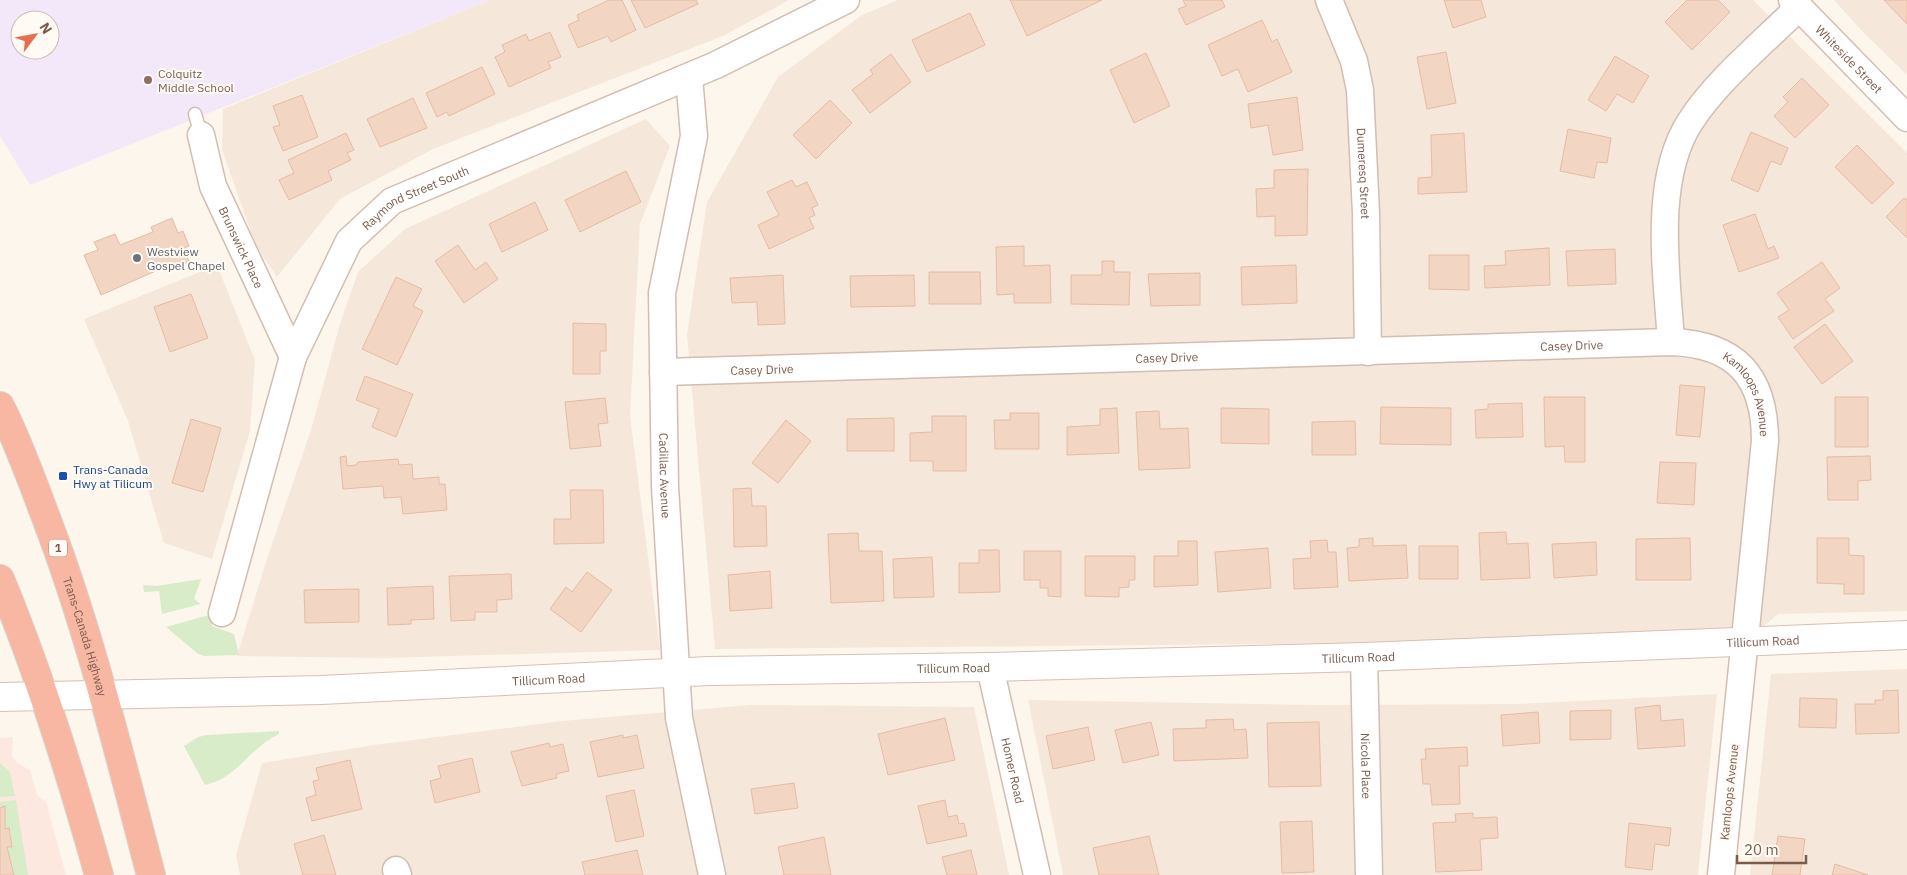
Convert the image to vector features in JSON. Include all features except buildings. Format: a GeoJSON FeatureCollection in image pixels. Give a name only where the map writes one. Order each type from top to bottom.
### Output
{"type":"FeatureCollection","features":[{"type":"Feature","properties":{"kind":"highway","name":"Trans-Canada Highway"},"geometry":{"type":"LineString","coordinates":[[0,406],[34,484],[65,567],[103,694],[151,875]]}},
{"type":"Feature","properties":{"kind":"highway"},"geometry":{"type":"LineString","coordinates":[[0,579],[26,642],[77,796],[99,875]]}},
{"type":"Feature","properties":{"kind":"main road","name":"Tillicum Road"},"geometry":{"type":"LineString","coordinates":[[0,697],[43,694],[321,690],[676,672],[990,667],[1364,657],[1907,635]]}},
{"type":"Feature","properties":{"kind":"street","name":"Raymond Street South"},"geometry":{"type":"LineString","coordinates":[[222,613],[293,357],[349,241],[392,200],[636,97],[689,77],[846,0]]}},
{"type":"Feature","properties":{"kind":"street","name":"Dumeresq Street"},"geometry":{"type":"LineString","coordinates":[[1329,0],[1354,61],[1360,90],[1366,213],[1368,352]]}},
{"type":"Feature","properties":{"kind":"street","name":"Whiteside Street"},"geometry":{"type":"LineString","coordinates":[[1796,3],[1907,118]]}},
{"type":"Feature","properties":{"kind":"street"},"geometry":{"type":"LineString","coordinates":[[1671,342],[1666,260],[1666,195],[1674,158],[1688,124],[1704,102],[1796,3]]}},
{"type":"Feature","properties":{"kind":"street","name":"Cadillac Avenue"},"geometry":{"type":"LineString","coordinates":[[689,77],[694,136],[662,294],[665,486],[679,718],[712,875]]}},
{"type":"Feature","properties":{"kind":"street","name":"Brunswick Place"},"geometry":{"type":"LineString","coordinates":[[198,124],[213,186],[293,357]]}},
{"type":"Feature","properties":{"kind":"street","name":"Casey Drive"},"geometry":{"type":"LineString","coordinates":[[663,372],[1671,342]]}},
{"type":"Feature","properties":{"kind":"street","name":"Kamloops Avenue"},"geometry":{"type":"LineString","coordinates":[[1671,342],[1693,342],[1716,348],[1740,366],[1759,393],[1765,417],[1765,441],[1721,875]]}},
{"type":"Feature","properties":{"kind":"street","name":"Nicola Place"},"geometry":{"type":"LineString","coordinates":[[1364,657],[1369,875]]}},
{"type":"Feature","properties":{"kind":"street","name":"Homer Road"},"geometry":{"type":"LineString","coordinates":[[990,667],[1037,875]]}},
{"type":"Feature","properties":{"kind":"shaded area","name":"Colquitz Middle School"},"geometry":{"type":"Polygon","coordinates":[[[0,0],[490,0],[30,185],[0,136],[0,0]]]}},
{"type":"Feature","properties":{"kind":"shaded area"},"geometry":{"type":"Polygon","coordinates":[[[490,0],[789,0],[723,36],[433,149],[340,199],[277,277],[256,246],[222,150],[223,109],[490,0]]]}},
{"type":"Feature","properties":{"kind":"shaded area"},"geometry":{"type":"Polygon","coordinates":[[[898,0],[1753,0],[1907,153],[1907,611],[1778,614],[1744,643],[1540,649],[1278,644],[715,649],[687,335],[707,202],[778,77],[862,15],[898,0]]]}},
{"type":"Feature","properties":{"kind":"shaded area"},"geometry":{"type":"Polygon","coordinates":[[[1834,0],[1907,0],[1907,75],[1861,30],[1834,0]]]}},
{"type":"Feature","properties":{"kind":"shaded area"},"geometry":{"type":"Polygon","coordinates":[[[646,119],[670,146],[640,224],[630,416],[660,650],[384,658],[237,656],[267,559],[311,430],[340,324],[358,272],[405,229],[646,119]]]}},
{"type":"Feature","properties":{"kind":"shaded area"},"geometry":{"type":"Polygon","coordinates":[[[217,265],[255,360],[250,431],[212,559],[164,543],[128,421],[84,319],[217,265]]]}},
{"type":"Feature","properties":{"kind":"shaded area"},"geometry":{"type":"Polygon","coordinates":[[[1907,669],[1907,875],[1750,875],[1771,674],[1907,669]]]}},
{"type":"Feature","properties":{"kind":"shaded area"},"geometry":{"type":"Polygon","coordinates":[[[1717,694],[1698,875],[1063,875],[1028,700],[1316,705],[1519,704],[1717,694]]]}},
{"type":"Feature","properties":{"kind":"shaded area"},"geometry":{"type":"Polygon","coordinates":[[[750,705],[974,707],[1009,875],[240,875],[236,855],[262,763],[374,745],[562,721],[750,705]]]}},
{"type":"Feature","properties":{"kind":"shaded area"},"geometry":{"type":"Polygon","coordinates":[[[13,737],[12,756],[17,763],[30,770],[37,795],[46,802],[66,875],[0,875],[0,738],[13,737]]]}},
{"type":"Feature","properties":{"kind":"green space"},"geometry":{"type":"Polygon","coordinates":[[[201,579],[194,599],[201,604],[162,614],[159,591],[144,592],[143,585],[156,586],[201,579]]]}},
{"type":"Feature","properties":{"kind":"green space"},"geometry":{"type":"Polygon","coordinates":[[[209,615],[212,619],[212,626],[234,634],[239,655],[204,656],[198,654],[166,627],[209,615]]]}},
{"type":"Feature","properties":{"kind":"green space"},"geometry":{"type":"Polygon","coordinates":[[[279,731],[279,734],[260,747],[235,770],[216,782],[205,785],[184,746],[198,737],[207,735],[279,731]]]}},
{"type":"Feature","properties":{"kind":"green space"},"geometry":{"type":"Polygon","coordinates":[[[0,763],[10,772],[15,796],[0,797],[0,763]]]}},
{"type":"Feature","properties":{"kind":"green space"},"geometry":{"type":"Polygon","coordinates":[[[16,800],[28,875],[14,875],[7,847],[12,846],[10,829],[5,829],[4,807],[0,808],[0,802],[16,800]]]}},
{"type":"Feature","properties":{"kind":"place","name":"Colquitz Middle School"},"geometry":{"type":"Point","coordinates":[148,80]}},
{"type":"Feature","properties":{"kind":"place","name":"Westview Gospel Chapel"},"geometry":{"type":"Point","coordinates":[137,258]}},
{"type":"Feature","properties":{"kind":"place","name":"Trans-Canada Hwy at Tilicum"},"geometry":{"type":"Point","coordinates":[63,476]}}]}
